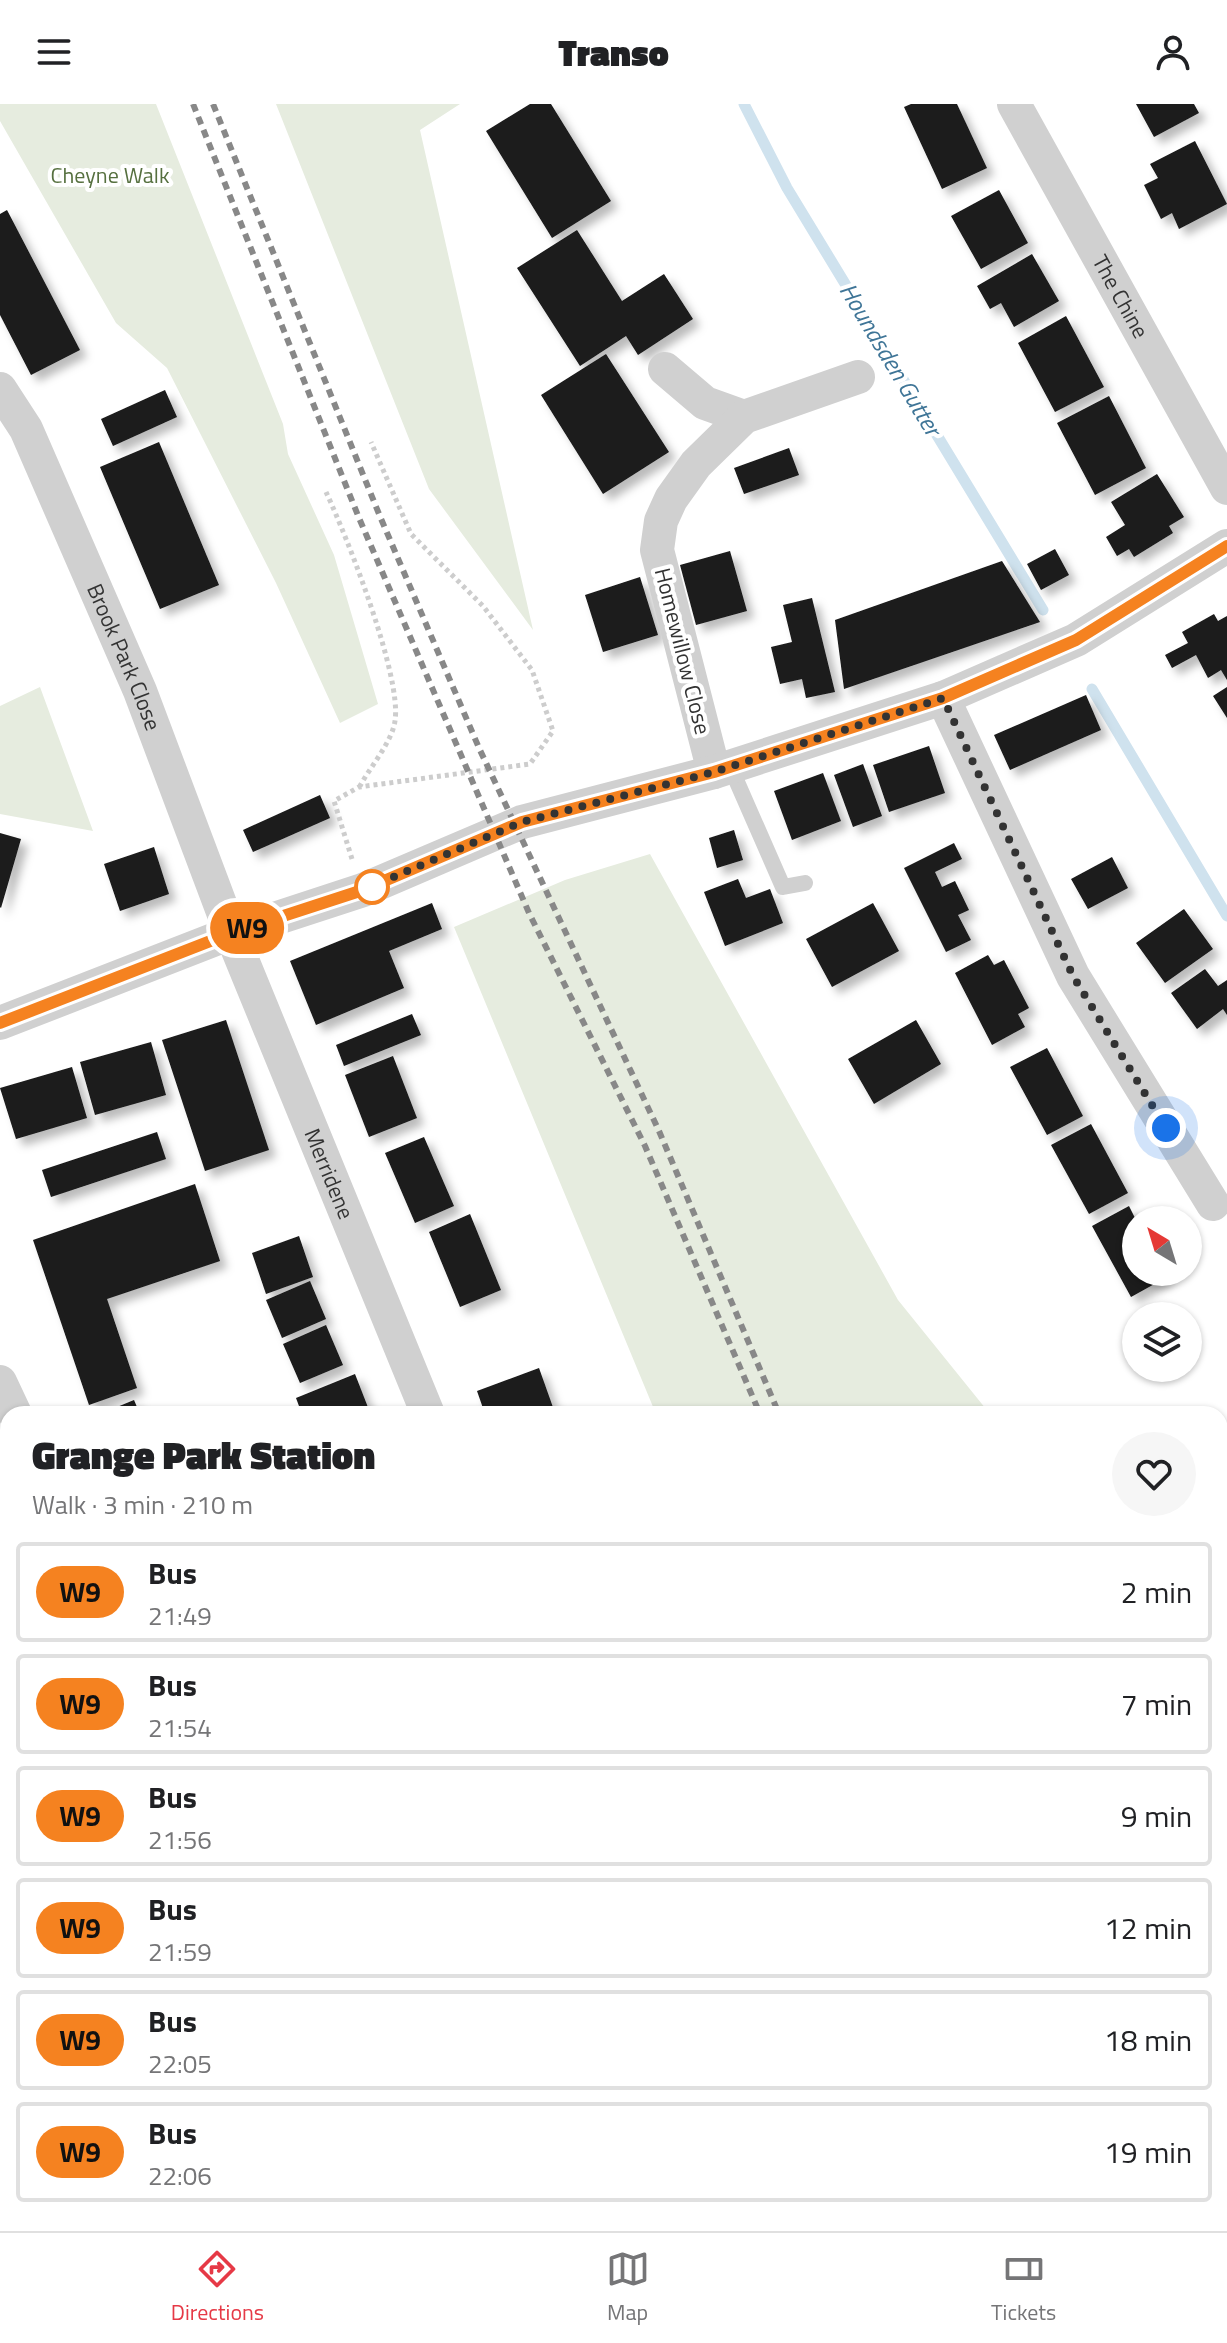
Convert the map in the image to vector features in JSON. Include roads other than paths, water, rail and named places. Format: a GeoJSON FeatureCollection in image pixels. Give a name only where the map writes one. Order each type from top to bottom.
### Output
{"type":"FeatureCollection","features":[{"type":"Feature","properties":{"kind":"street","name":"The Chine"},"geometry":{"type":"LineString","coordinates":[[1014,104],[1227,488]]}},
{"type":"Feature","properties":{"kind":"street"},"geometry":{"type":"LineString","coordinates":[[665,369],[705,403],[744,417]]}},
{"type":"Feature","properties":{"kind":"street","name":"Homewillow Close"},"geometry":{"type":"LineString","coordinates":[[722,769],[657,550],[661,521],[671,499],[696,464],[744,417],[858,377]]}},
{"type":"Feature","properties":{"kind":"street","name":"Brook Park Close"},"geometry":{"type":"LineString","coordinates":[[0,389],[26,429],[140,691],[231,933]]}},
{"type":"Feature","properties":{"kind":"street"},"geometry":{"type":"LineString","coordinates":[[0,1023],[231,933],[363,890],[522,822],[722,769],[943,698],[1076,640],[1227,546]]}},
{"type":"Feature","properties":{"kind":"street"},"geometry":{"type":"LineString","coordinates":[[943,698],[1073,976],[1213,1204]]}},
{"type":"Feature","properties":{"kind":"street","name":"Merridene"},"geometry":{"type":"LineString","coordinates":[[231,933],[425,1406]]}},
{"type":"Feature","properties":{"kind":"street"},"geometry":{"type":"LineString","coordinates":[[0,1382],[11,1406]]}},
{"type":"Feature","properties":{"kind":"lane"},"geometry":{"type":"LineString","coordinates":[[722,769],[783,887],[805,883]]}},
{"type":"Feature","properties":{"kind":"waterway","name":"Houndsden Gutter"},"geometry":{"type":"LineString","coordinates":[[744,104],[787,188],[1043,610]]}},
{"type":"Feature","properties":{"kind":"waterway","name":"Houndsden Gutter"},"geometry":{"type":"LineString","coordinates":[[1092,689],[1227,916]]}},
{"type":"Feature","properties":{"kind":"railway"},"geometry":{"type":"LineString","coordinates":[[193,104],[359,518],[529,913],[645,1146],[757,1406]]}},
{"type":"Feature","properties":{"kind":"railway"},"geometry":{"type":"LineString","coordinates":[[213,104],[379,514],[479,748],[659,1131],[776,1406]]}},
{"type":"Feature","properties":{"kind":"park label","name":"Cheyne Walk"},"geometry":{"type":"Point","coordinates":[110,175]}}]}
